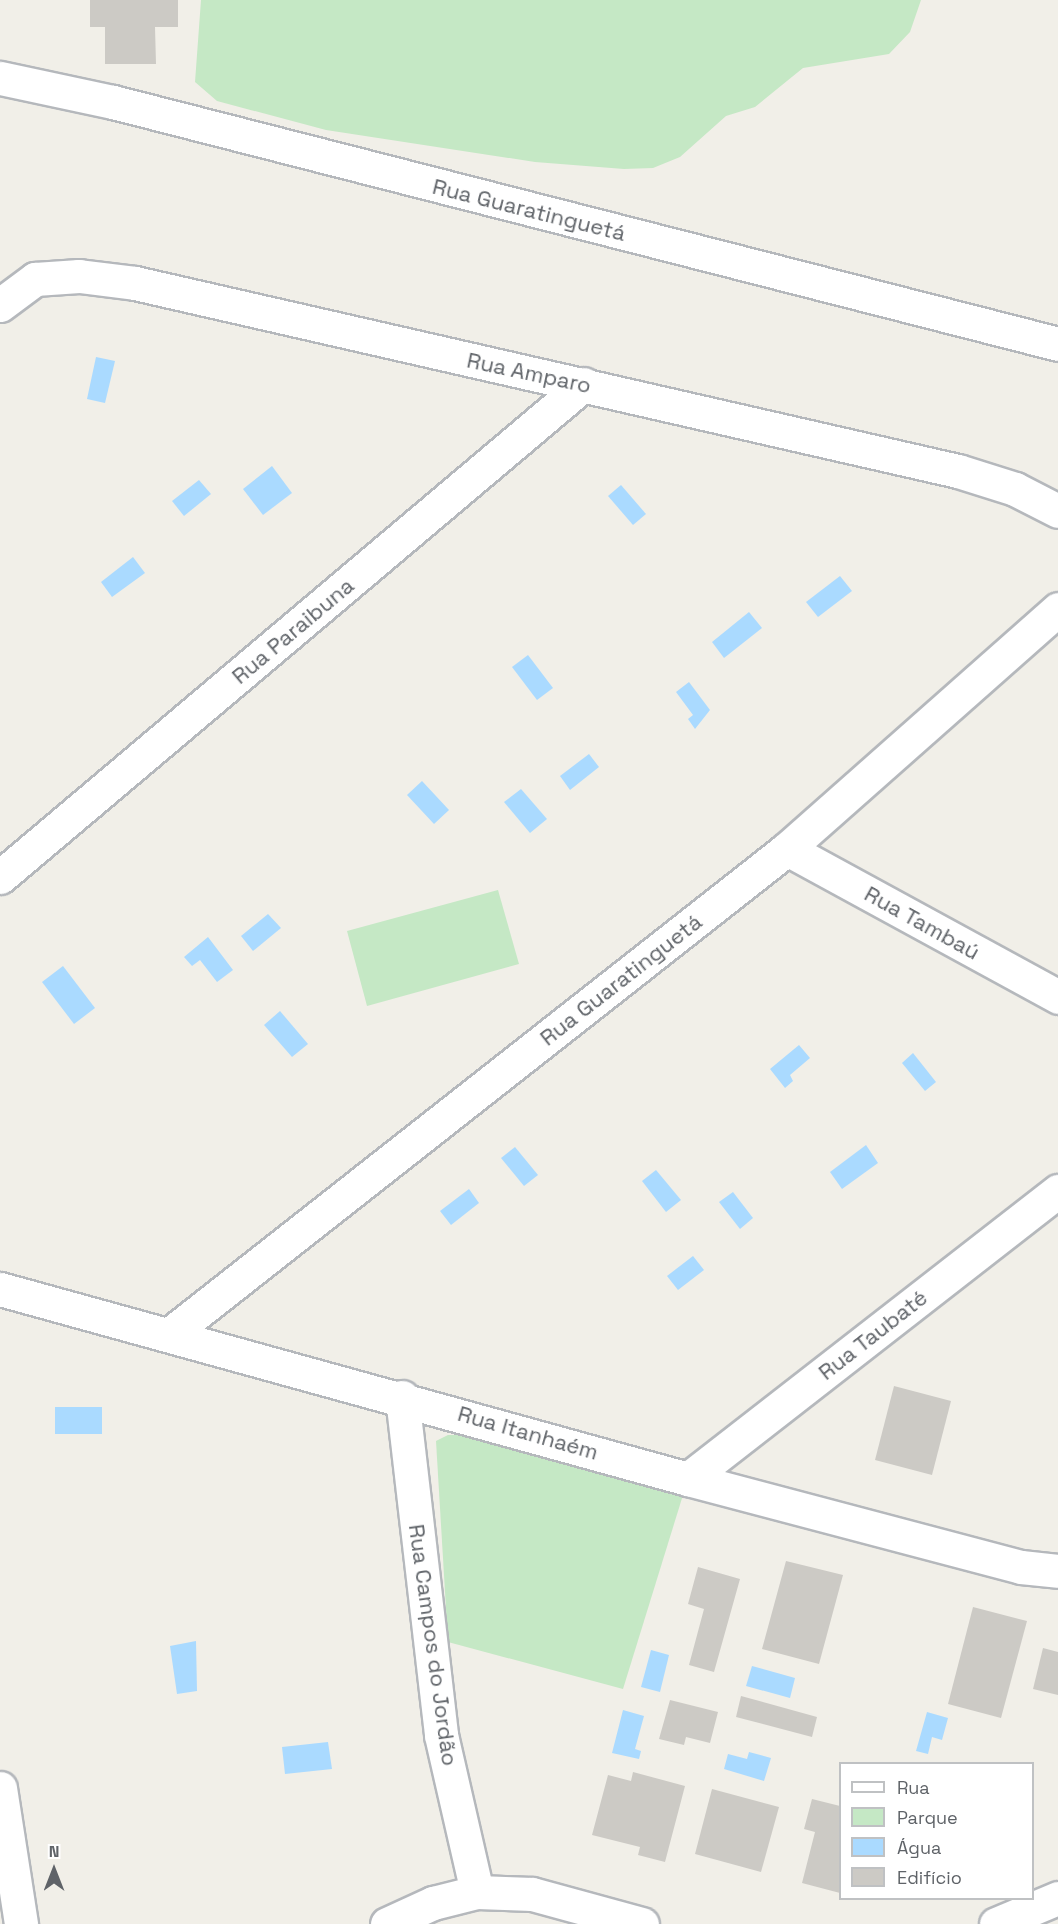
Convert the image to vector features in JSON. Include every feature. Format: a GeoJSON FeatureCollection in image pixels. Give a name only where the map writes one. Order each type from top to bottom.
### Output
{"type":"FeatureCollection","features":[{"type":"Feature","properties":{"kind":"street","name":"Rua Guaratinguetá"},"geometry":{"type":"LineString","coordinates":[[0,78],[113,102],[1058,344]]}},
{"type":"Feature","properties":{"kind":"street","name":"Rua Amparo"},"geometry":{"type":"LineString","coordinates":[[0,305],[35,279],[79,276],[135,284],[584,384],[958,471],[1015,489],[1058,511]]}},
{"type":"Feature","properties":{"kind":"street","name":"Rua Paraibuna"},"geometry":{"type":"LineString","coordinates":[[0,877],[584,384]]}},
{"type":"Feature","properties":{"kind":"street","name":"Rua Guaratinguetá"},"geometry":{"type":"LineString","coordinates":[[170,1334],[787,849],[1058,609]]}},
{"type":"Feature","properties":{"kind":"street","name":"Rua Tambaú"},"geometry":{"type":"LineString","coordinates":[[787,849],[1058,997]]}},
{"type":"Feature","properties":{"kind":"street","name":"Rua Taubaté"},"geometry":{"type":"LineString","coordinates":[[688,1479],[1058,1191]]}},
{"type":"Feature","properties":{"kind":"street","name":"Rua Itanhaém"},"geometry":{"type":"LineString","coordinates":[[0,1289],[402,1397],[688,1479],[1021,1567],[1058,1571]]}},
{"type":"Feature","properties":{"kind":"street","name":"Rua Campos do Jordão"},"geometry":{"type":"LineString","coordinates":[[402,1397],[441,1735],[477,1892]]}},
{"type":"Feature","properties":{"kind":"street"},"geometry":{"type":"LineString","coordinates":[[0,1788],[21,1924]]}},
{"type":"Feature","properties":{"kind":"street"},"geometry":{"type":"LineString","coordinates":[[387,1924],[434,1903],[477,1892],[532,1894],[642,1924]]}},
{"type":"Feature","properties":{"kind":"street"},"geometry":{"type":"LineString","coordinates":[[996,1924],[1058,1898]]}},
{"type":"Feature","properties":{"kind":"green space"},"geometry":{"type":"Polygon","coordinates":[[[201,0],[921,0],[910,32],[889,54],[803,68],[755,107],[726,116],[680,157],[653,168],[624,169],[535,162],[326,130],[217,101],[195,82],[201,0]]]}},
{"type":"Feature","properties":{"kind":"green space"},"geometry":{"type":"Polygon","coordinates":[[[498,890],[519,964],[367,1006],[347,931],[498,890]]]}},
{"type":"Feature","properties":{"kind":"green space"},"geometry":{"type":"Polygon","coordinates":[[[448,1435],[473,1435],[683,1495],[623,1689],[448,1642],[436,1441],[448,1435]]]}},
{"type":"Feature","properties":{"kind":"water"},"geometry":{"type":"Polygon","coordinates":[[[96,357],[115,361],[105,403],[87,399],[96,357]]]}},
{"type":"Feature","properties":{"kind":"water"},"geometry":{"type":"Polygon","coordinates":[[[272,466],[292,493],[263,515],[243,489],[272,466]]]}},
{"type":"Feature","properties":{"kind":"water"},"geometry":{"type":"Polygon","coordinates":[[[199,480],[211,494],[184,516],[172,501],[199,480]]]}},
{"type":"Feature","properties":{"kind":"water"},"geometry":{"type":"Polygon","coordinates":[[[621,485],[646,514],[633,525],[608,496],[621,485]]]}},
{"type":"Feature","properties":{"kind":"water"},"geometry":{"type":"Polygon","coordinates":[[[133,557],[145,573],[112,597],[101,582],[133,557]]]}},
{"type":"Feature","properties":{"kind":"water"},"geometry":{"type":"Polygon","coordinates":[[[840,576],[852,591],[818,617],[806,602],[840,576]]]}},
{"type":"Feature","properties":{"kind":"water"},"geometry":{"type":"Polygon","coordinates":[[[749,612],[762,628],[724,658],[712,642],[749,612]]]}},
{"type":"Feature","properties":{"kind":"water"},"geometry":{"type":"Polygon","coordinates":[[[528,655],[553,688],[537,700],[512,667],[528,655]]]}},
{"type":"Feature","properties":{"kind":"water"},"geometry":{"type":"Polygon","coordinates":[[[689,682],[710,710],[695,729],[688,719],[693,715],[676,692],[689,682]]]}},
{"type":"Feature","properties":{"kind":"water"},"geometry":{"type":"Polygon","coordinates":[[[589,754],[599,767],[570,790],[560,776],[589,754]]]}},
{"type":"Feature","properties":{"kind":"water"},"geometry":{"type":"Polygon","coordinates":[[[422,781],[449,810],[434,824],[407,795],[422,781]]]}},
{"type":"Feature","properties":{"kind":"water"},"geometry":{"type":"Polygon","coordinates":[[[521,789],[547,819],[530,833],[504,802],[521,789]]]}},
{"type":"Feature","properties":{"kind":"water"},"geometry":{"type":"Polygon","coordinates":[[[268,914],[281,928],[253,951],[241,936],[268,914]]]}},
{"type":"Feature","properties":{"kind":"water"},"geometry":{"type":"Polygon","coordinates":[[[208,937],[233,970],[217,982],[200,960],[192,966],[184,957],[208,937]]]}},
{"type":"Feature","properties":{"kind":"water"},"geometry":{"type":"Polygon","coordinates":[[[63,966],[95,1008],[74,1024],[42,982],[63,966]]]}},
{"type":"Feature","properties":{"kind":"water"},"geometry":{"type":"Polygon","coordinates":[[[280,1011],[308,1044],[292,1057],[264,1025],[280,1011]]]}},
{"type":"Feature","properties":{"kind":"water"},"geometry":{"type":"Polygon","coordinates":[[[799,1045],[810,1058],[790,1075],[793,1081],[785,1088],[770,1069],[799,1045]]]}},
{"type":"Feature","properties":{"kind":"water"},"geometry":{"type":"Polygon","coordinates":[[[913,1053],[936,1082],[925,1091],[902,1063],[913,1053]]]}},
{"type":"Feature","properties":{"kind":"water"},"geometry":{"type":"Polygon","coordinates":[[[866,1145],[878,1163],[842,1189],[830,1172],[866,1145]]]}},
{"type":"Feature","properties":{"kind":"water"},"geometry":{"type":"Polygon","coordinates":[[[515,1147],[538,1175],[524,1186],[501,1158],[515,1147]]]}},
{"type":"Feature","properties":{"kind":"water"},"geometry":{"type":"Polygon","coordinates":[[[656,1170],[681,1200],[666,1212],[642,1181],[656,1170]]]}},
{"type":"Feature","properties":{"kind":"water"},"geometry":{"type":"Polygon","coordinates":[[[469,1189],[479,1203],[451,1225],[440,1211],[469,1189]]]}},
{"type":"Feature","properties":{"kind":"water"},"geometry":{"type":"Polygon","coordinates":[[[733,1192],[753,1218],[740,1229],[719,1202],[733,1192]]]}},
{"type":"Feature","properties":{"kind":"water"},"geometry":{"type":"Polygon","coordinates":[[[693,1256],[704,1270],[678,1290],[667,1276],[693,1256]]]}},
{"type":"Feature","properties":{"kind":"water"},"geometry":{"type":"Polygon","coordinates":[[[55,1407],[102,1407],[102,1434],[55,1434],[55,1407]]]}},
{"type":"Feature","properties":{"kind":"water"},"geometry":{"type":"Polygon","coordinates":[[[196,1641],[197,1691],[177,1694],[170,1646],[196,1641]]]}},
{"type":"Feature","properties":{"kind":"water"},"geometry":{"type":"Polygon","coordinates":[[[651,1650],[669,1655],[660,1692],[641,1687],[651,1650]]]}},
{"type":"Feature","properties":{"kind":"water"},"geometry":{"type":"Polygon","coordinates":[[[752,1666],[795,1678],[790,1698],[746,1686],[752,1666]]]}},
{"type":"Feature","properties":{"kind":"water"},"geometry":{"type":"Polygon","coordinates":[[[623,1710],[644,1716],[635,1749],[641,1751],[639,1759],[612,1753],[623,1710]]]}},
{"type":"Feature","properties":{"kind":"water"},"geometry":{"type":"Polygon","coordinates":[[[927,1712],[948,1718],[942,1740],[932,1737],[928,1754],[916,1751],[927,1712]]]}},
{"type":"Feature","properties":{"kind":"water"},"geometry":{"type":"Polygon","coordinates":[[[328,1742],[332,1769],[285,1774],[282,1747],[328,1742]]]}},
{"type":"Feature","properties":{"kind":"water"},"geometry":{"type":"Polygon","coordinates":[[[749,1752],[771,1758],[764,1781],[724,1769],[728,1754],[747,1759],[749,1752]]]}},
{"type":"Feature","properties":{"kind":"building"},"geometry":{"type":"Polygon","coordinates":[[[90,0],[178,0],[178,27],[155,27],[156,64],[105,64],[105,27],[90,27],[90,0]]]}},
{"type":"Feature","properties":{"kind":"building"},"geometry":{"type":"Polygon","coordinates":[[[894,1386],[951,1401],[932,1475],[875,1460],[894,1386]]]}},
{"type":"Feature","properties":{"kind":"building"},"geometry":{"type":"Polygon","coordinates":[[[786,1561],[843,1575],[819,1664],[762,1649],[786,1561]]]}},
{"type":"Feature","properties":{"kind":"building"},"geometry":{"type":"Polygon","coordinates":[[[698,1567],[740,1579],[714,1672],[689,1665],[704,1609],[688,1604],[698,1567]]]}},
{"type":"Feature","properties":{"kind":"building"},"geometry":{"type":"Polygon","coordinates":[[[973,1607],[1027,1621],[1001,1718],[948,1704],[973,1607]]]}},
{"type":"Feature","properties":{"kind":"building"},"geometry":{"type":"Polygon","coordinates":[[[1043,1648],[1058,1652],[1058,1695],[1033,1689],[1043,1648]]]}},
{"type":"Feature","properties":{"kind":"building"},"geometry":{"type":"Polygon","coordinates":[[[741,1696],[817,1717],[812,1737],[736,1717],[741,1696]]]}},
{"type":"Feature","properties":{"kind":"building"},"geometry":{"type":"Polygon","coordinates":[[[670,1700],[718,1712],[710,1743],[686,1737],[684,1745],[659,1739],[670,1700]]]}},
{"type":"Feature","properties":{"kind":"building"},"geometry":{"type":"Polygon","coordinates":[[[633,1772],[685,1786],[665,1862],[638,1855],[640,1847],[592,1835],[608,1775],[631,1781],[633,1772]]]}},
{"type":"Feature","properties":{"kind":"building"},"geometry":{"type":"Polygon","coordinates":[[[712,1789],[779,1807],[761,1872],[695,1854],[712,1789]]]}},
{"type":"Feature","properties":{"kind":"building"},"geometry":{"type":"Polygon","coordinates":[[[812,1799],[839,1806],[839,1893],[802,1883],[815,1832],[804,1829],[812,1799]]]}}]}
